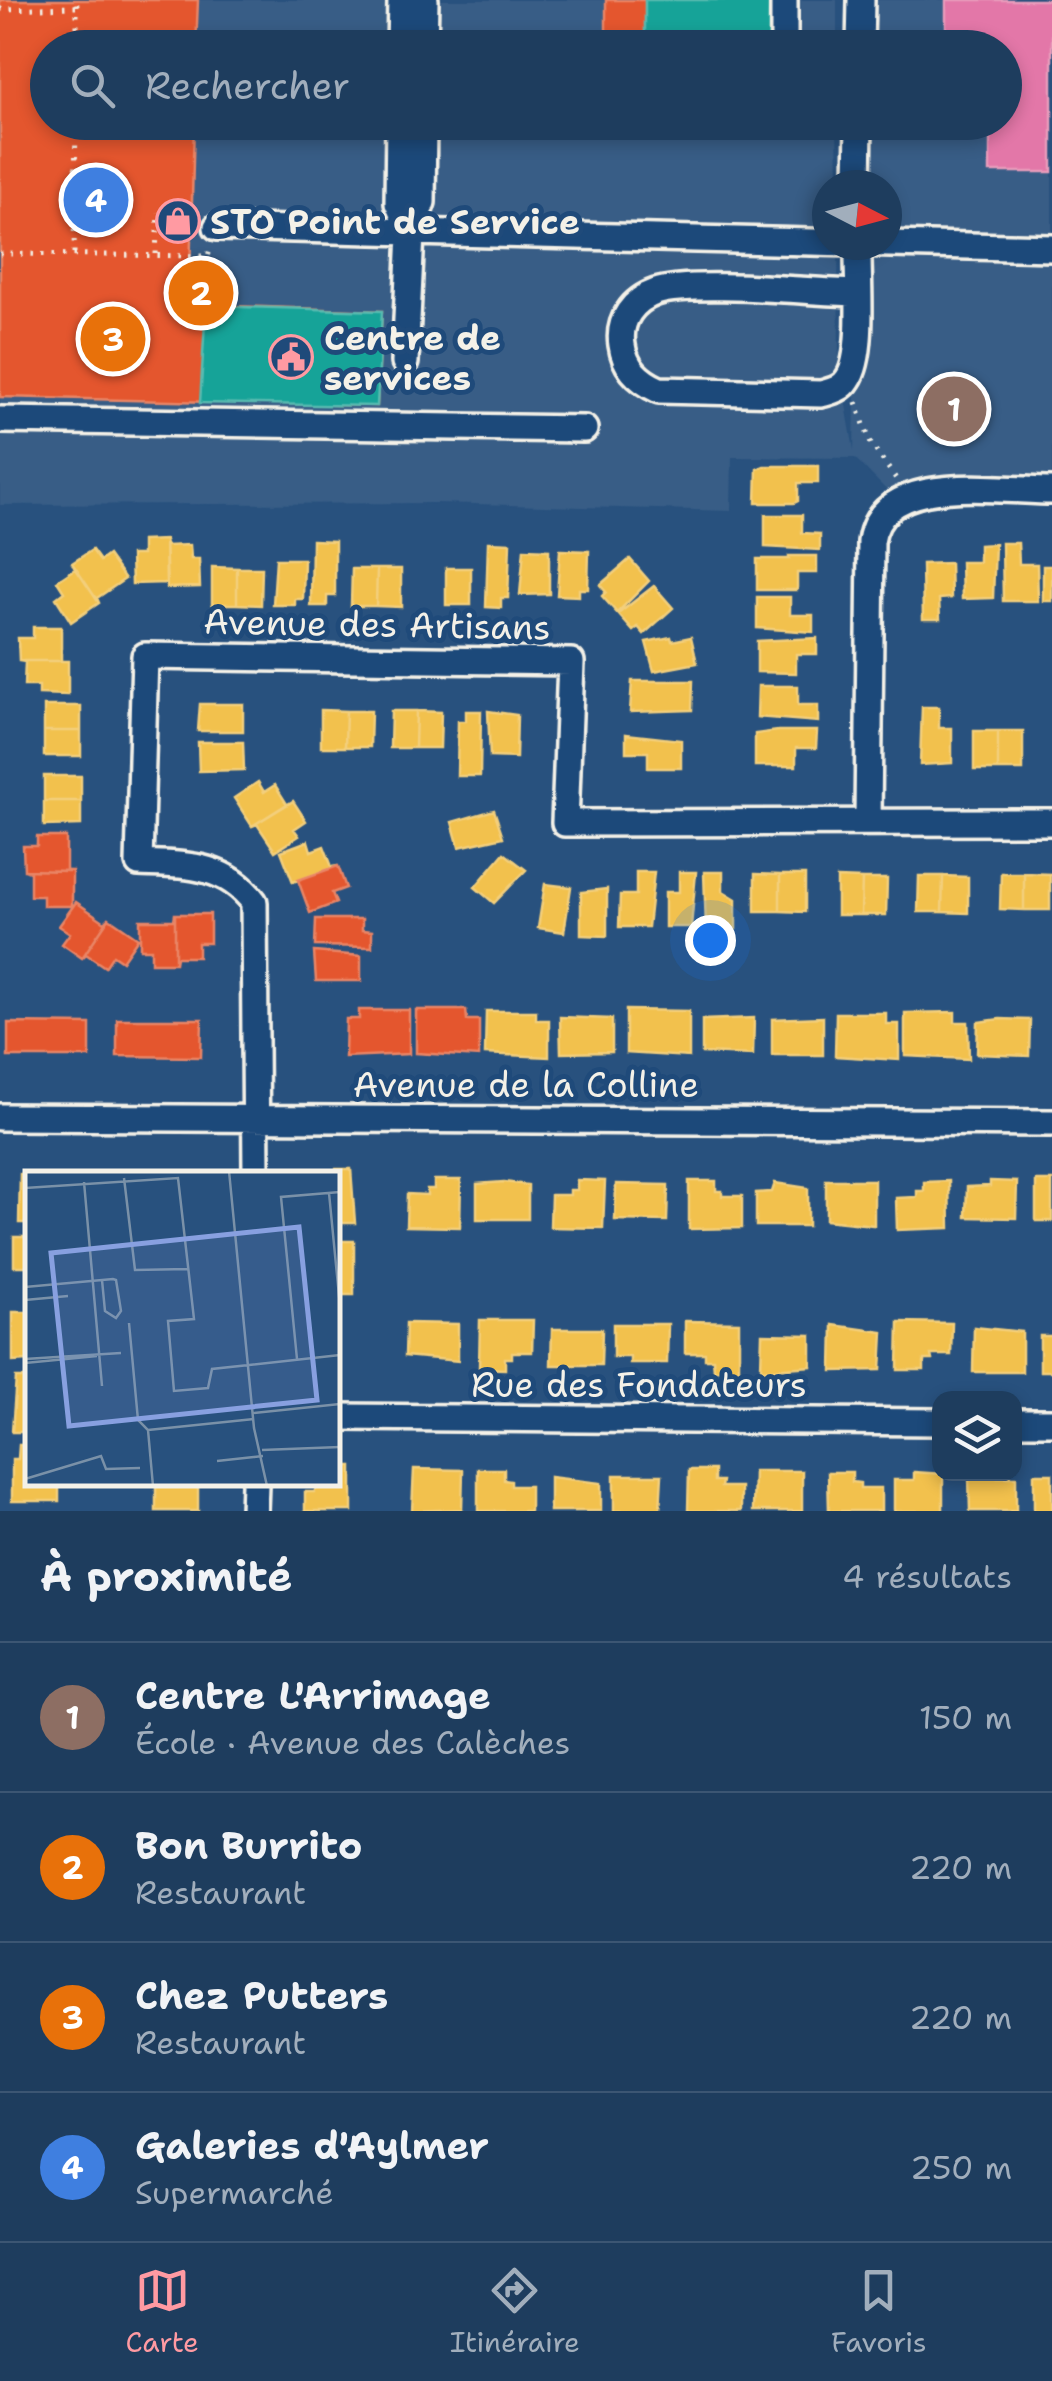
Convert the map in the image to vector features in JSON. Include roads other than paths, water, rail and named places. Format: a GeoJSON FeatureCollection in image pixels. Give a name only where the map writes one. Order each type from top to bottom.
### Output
{"type":"FeatureCollection","features":[{"type":"Feature","properties":{"kind":"street"},"geometry":{"type":"LineString","coordinates":[[401,30],[402,0]]}},
{"type":"Feature","properties":{"kind":"street"},"geometry":{"type":"LineString","coordinates":[[424,30],[425,0]]}},
{"type":"Feature","properties":{"kind":"street"},"geometry":{"type":"LineString","coordinates":[[784,0],[784,30]]}},
{"type":"Feature","properties":{"kind":"street"},"geometry":{"type":"LineString","coordinates":[[860,30],[861,0]]}},
{"type":"Feature","properties":{"kind":"street"},"geometry":{"type":"LineString","coordinates":[[399,140],[398,204],[411,233]]}},
{"type":"Feature","properties":{"kind":"street"},"geometry":{"type":"LineString","coordinates":[[404,362],[411,233],[422,202],[423,140]]}},
{"type":"Feature","properties":{"kind":"street"},"geometry":{"type":"LineString","coordinates":[[858,170],[859,140]]}},
{"type":"Feature","properties":{"kind":"street"},"geometry":{"type":"LineString","coordinates":[[218,227],[812,245]]}},
{"type":"Feature","properties":{"kind":"street"},"geometry":{"type":"LineString","coordinates":[[902,246],[1052,248]]}},
{"type":"Feature","properties":{"kind":"street"},"geometry":{"type":"LineString","coordinates":[[857,292],[668,288],[634,304],[624,318],[620,336],[629,366],[642,382],[659,390],[821,394],[838,390],[849,379],[856,360],[858,260]]}},
{"type":"Feature","properties":{"kind":"street"},"geometry":{"type":"LineString","coordinates":[[0,420],[584,428]]}},
{"type":"Feature","properties":{"kind":"street"},"geometry":{"type":"LineString","coordinates":[[868,820],[872,542],[878,516],[908,494],[1052,491]]}},
{"type":"Feature","properties":{"kind":"street","name":"Avenue des Artisans"},"geometry":{"type":"LineString","coordinates":[[256,1118],[254,902],[238,880],[216,870],[138,863],[144,656],[571,662],[566,823],[1052,822]]}},
{"type":"Feature","properties":{"kind":"street","name":"Avenue de la Colline"},"geometry":{"type":"LineString","coordinates":[[0,1118],[1052,1123]]}},
{"type":"Feature","properties":{"kind":"street"},"geometry":{"type":"LineString","coordinates":[[256,1118],[256,1171]]}},
{"type":"Feature","properties":{"kind":"street","name":"Rue des Fondateurs"},"geometry":{"type":"LineString","coordinates":[[340,1418],[932,1422]]}},
{"type":"Feature","properties":{"kind":"street"},"geometry":{"type":"LineString","coordinates":[[1022,1422],[1052,1422]]}},
{"type":"Feature","properties":{"kind":"street"},"geometry":{"type":"LineString","coordinates":[[254,1511],[255,1486]]}},
{"type":"Feature","properties":{"kind":"place","name":"Galeries d'Aylmer"},"geometry":{"type":"Point","coordinates":[96,200]}},
{"type":"Feature","properties":{"kind":"place","name":"STO Point de Service"},"geometry":{"type":"Point","coordinates":[178,221]}},
{"type":"Feature","properties":{"kind":"place","name":"Bon Burrito"},"geometry":{"type":"Point","coordinates":[201,293]}},
{"type":"Feature","properties":{"kind":"place","name":"Chez Putters"},"geometry":{"type":"Point","coordinates":[113,339]}},
{"type":"Feature","properties":{"kind":"place","name":"Centre de services"},"geometry":{"type":"Point","coordinates":[291,357]}},
{"type":"Feature","properties":{"kind":"place","name":"Centre L'Arrimage"},"geometry":{"type":"Point","coordinates":[954,409]}}]}
